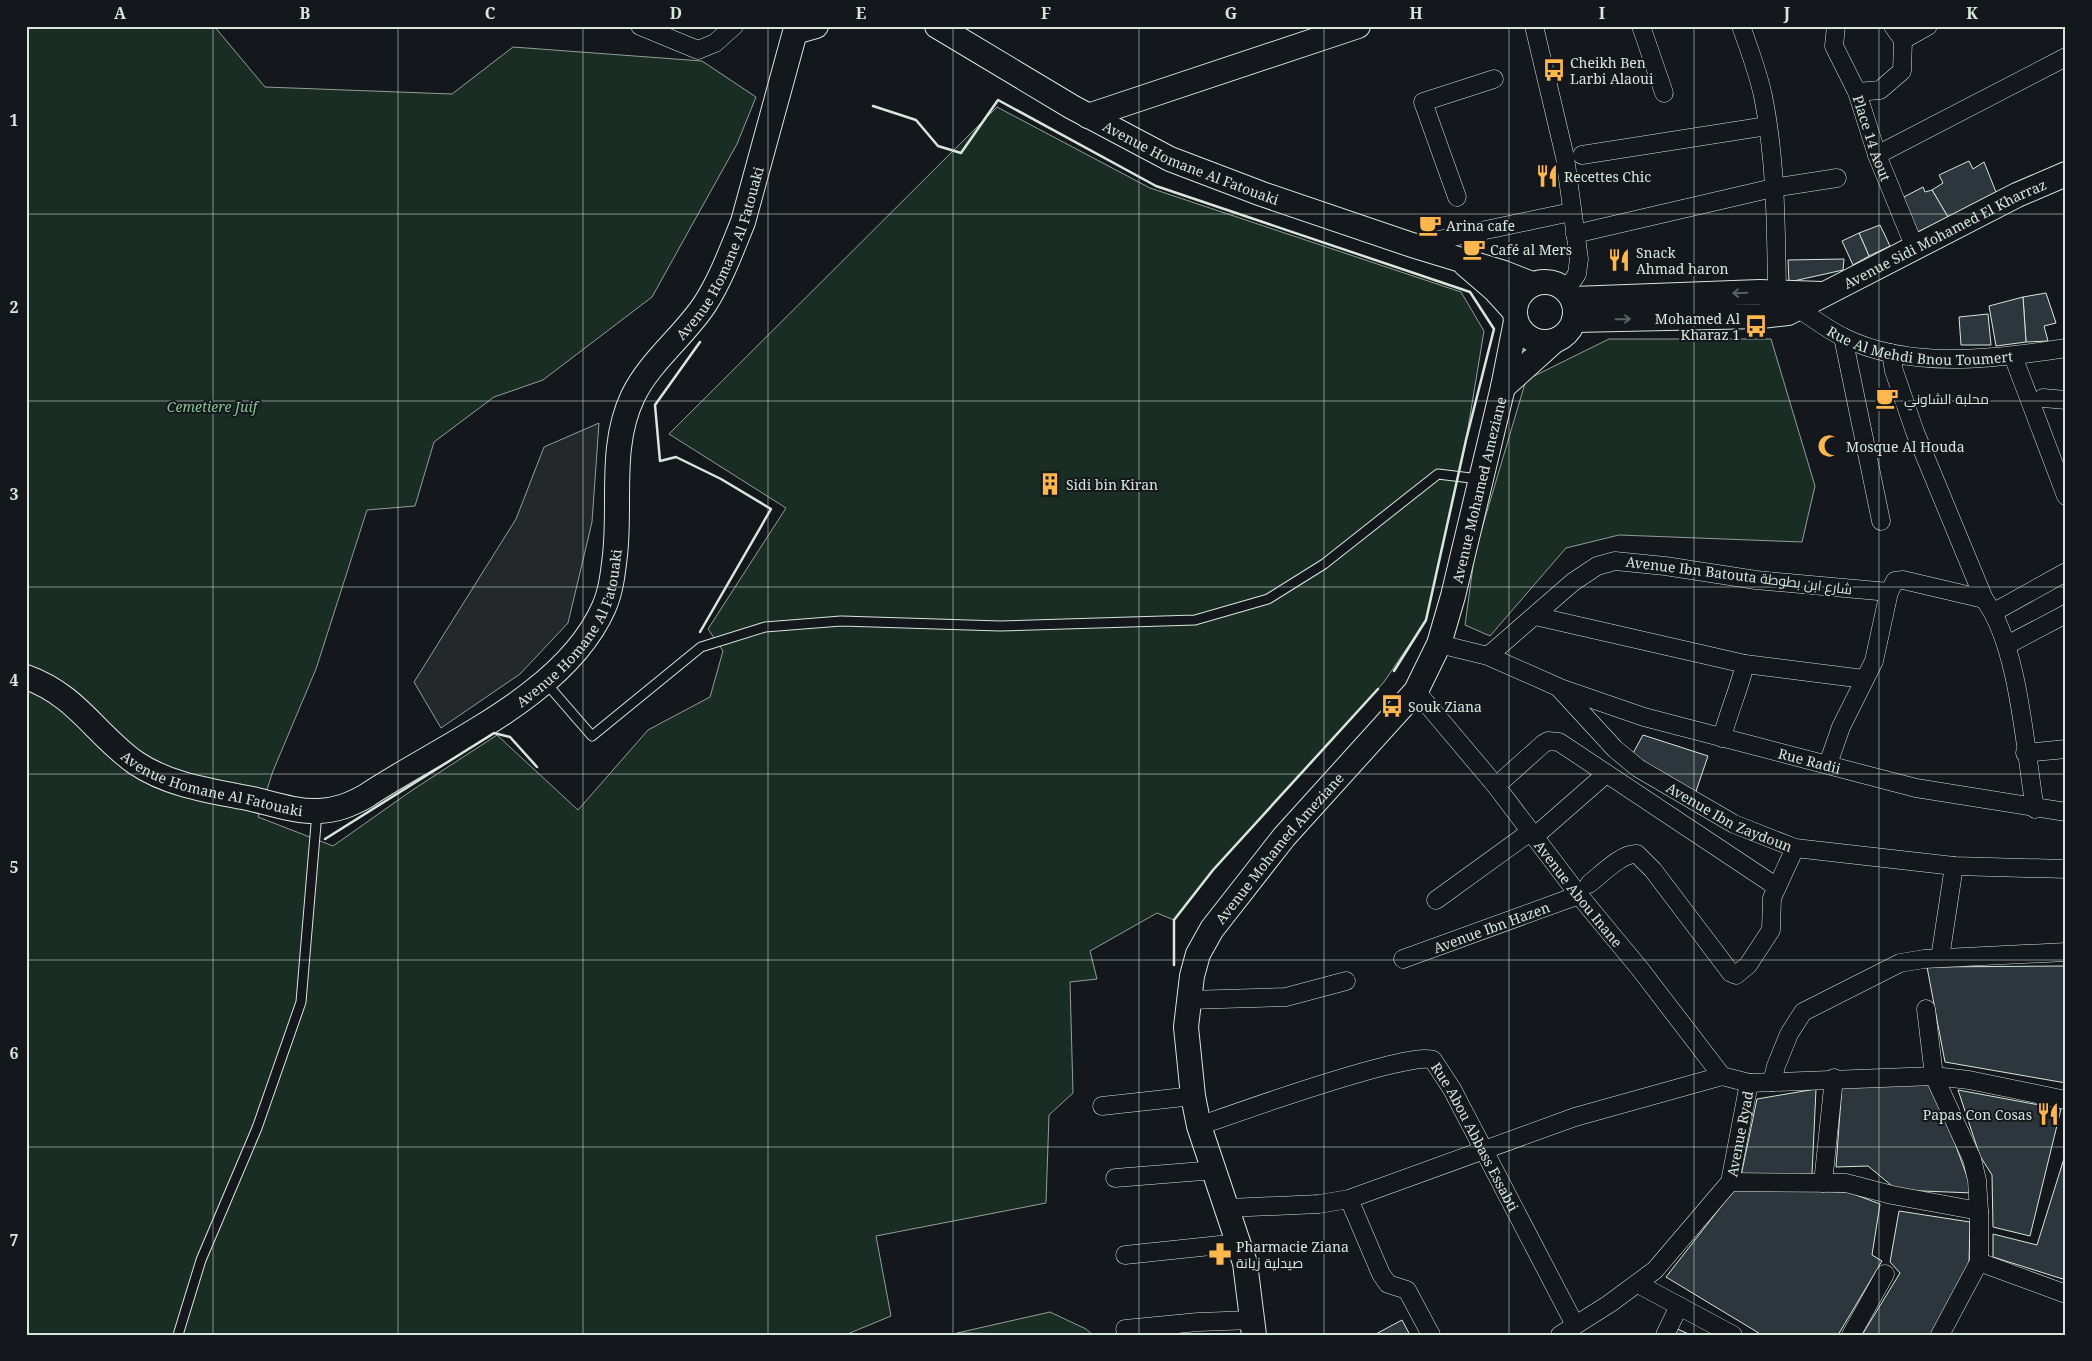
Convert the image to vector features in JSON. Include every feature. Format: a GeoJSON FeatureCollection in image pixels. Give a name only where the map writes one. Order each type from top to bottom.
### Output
{"type":"FeatureCollection","features":[{"type":"Feature","properties":{"kind":"street"},"geometry":{"type":"LineString","coordinates":[[640,26],[700,50],[716,43],[734,26]]}},
{"type":"Feature","properties":{"kind":"street","name":"Avenue Homane Al Fatouaki"},"geometry":{"type":"LineString","coordinates":[[937,26],[1088,116],[1170,159],[1262,194],[1412,245],[1504,273],[1532,284]]}},
{"type":"Feature","properties":{"kind":"street"},"geometry":{"type":"LineString","coordinates":[[1088,116],[1358,26]]}},
{"type":"Feature","properties":{"kind":"street"},"geometry":{"type":"LineString","coordinates":[[1534,26],[1565,157],[1579,268],[1576,278],[1571,303],[1563,336],[1554,341],[1544,342],[1532,339],[1522,332],[1516,317],[1517,301],[1523,291],[1532,284],[1550,282],[1571,303]]}},
{"type":"Feature","properties":{"kind":"street"},"geometry":{"type":"LineString","coordinates":[[1641,26],[1664,92]]}},
{"type":"Feature","properties":{"kind":"street"},"geometry":{"type":"LineString","coordinates":[[1741,26],[1756,70],[1768,126],[1774,188],[1790,298]]}},
{"type":"Feature","properties":{"kind":"street","name":"Place 14 Aout"},"geometry":{"type":"LineString","coordinates":[[1836,26],[1834,46],[1857,92],[1877,155],[1915,248]]}},
{"type":"Feature","properties":{"kind":"street"},"geometry":{"type":"LineString","coordinates":[[1857,92],[1880,90],[1902,71],[1898,33],[1928,26]]}},
{"type":"Feature","properties":{"kind":"street","name":"Avenue Homane Al Fatouaki"},"geometry":{"type":"LineString","coordinates":[[26,677],[61,694],[124,753],[154,774],[192,787],[290,808],[318,811],[342,808],[366,796],[502,713],[546,683],[575,653],[604,607],[612,578],[615,552],[617,471],[625,418],[642,382],[705,304],[731,252],[743,222],[803,28]]}},
{"type":"Feature","properties":{"kind":"street"},"geometry":{"type":"LineString","coordinates":[[1877,155],[2066,57]]}},
{"type":"Feature","properties":{"kind":"street"},"geometry":{"type":"LineString","coordinates":[[1457,197],[1423,102],[1494,79]]}},
{"type":"Feature","properties":{"kind":"street"},"geometry":{"type":"LineString","coordinates":[[1582,155],[1768,126]]}},
{"type":"Feature","properties":{"kind":"street","name":"Avenue Sidi Mohamed El Kharraz"},"geometry":{"type":"LineString","coordinates":[[1571,303],[1761,316],[1788,312],[1790,298],[1823,294],[1851,282],[2017,195],[2066,174]]}},
{"type":"Feature","properties":{"kind":"street"},"geometry":{"type":"LineString","coordinates":[[1575,234],[1774,188],[1837,178]]}},
{"type":"Feature","properties":{"kind":"street"},"geometry":{"type":"LineString","coordinates":[[1412,245],[1571,212]]}},
{"type":"Feature","properties":{"kind":"street","name":"Avenue Homane Al Fatouaki"},"geometry":{"type":"LineString","coordinates":[[1461,260],[1495,290],[1516,317]]}},
{"type":"Feature","properties":{"kind":"street","name":"Rue Al Mehdi Bnou Toumert"},"geometry":{"type":"LineString","coordinates":[[1790,298],[1843,337],[1891,353],[1950,359],[2013,356],[2066,348]]}},
{"type":"Feature","properties":{"kind":"street","name":"Avenue Mohamed Ameziane"},"geometry":{"type":"LineString","coordinates":[[1254,1327],[1249,1278],[1228,1208],[1199,1126],[1193,1096],[1187,1052],[1188,1000],[1198,954],[1212,929],[1284,837],[1416,691],[1439,644],[1482,479],[1503,387],[1516,317]]}},
{"type":"Feature","properties":{"kind":"street"},"geometry":{"type":"LineString","coordinates":[[1843,337],[1881,521]]}},
{"type":"Feature","properties":{"kind":"street","name":"Avenue Mohamed Ameziane"},"geometry":{"type":"LineString","coordinates":[[1503,387],[1554,341]]}},
{"type":"Feature","properties":{"kind":"street"},"geometry":{"type":"LineString","coordinates":[[1891,353],[1894,372],[1915,432],[2007,645],[2035,808]]}},
{"type":"Feature","properties":{"kind":"street"},"geometry":{"type":"LineString","coordinates":[[2013,356],[2066,496]]}},
{"type":"Feature","properties":{"kind":"street"},"geometry":{"type":"LineString","coordinates":[[2043,398],[2066,400]]}},
{"type":"Feature","properties":{"kind":"street","name":"Avenue Ibn Batouta شارع ابن بطوطة"},"geometry":{"type":"LineString","coordinates":[[1488,656],[1573,582],[1591,569],[1616,561],[1665,566],[1756,580],[1889,592]]}},
{"type":"Feature","properties":{"kind":"street"},"geometry":{"type":"LineString","coordinates":[[1828,764],[1841,727],[1879,644],[1889,592],[1895,581],[1903,580],[1989,606],[2066,572]]}},
{"type":"Feature","properties":{"kind":"street"},"geometry":{"type":"LineString","coordinates":[[2007,645],[2066,614]]}},
{"type":"Feature","properties":{"kind":"street"},"geometry":{"type":"LineString","coordinates":[[1536,616],[1745,664],[1864,679]]}},
{"type":"Feature","properties":{"kind":"street","name":"Avenue Ibn Zaydoun"},"geometry":{"type":"LineString","coordinates":[[1439,644],[1488,656],[1558,687],[1615,749],[1638,768],[1734,824],[1796,848],[1954,866],[2066,869]]}},
{"type":"Feature","properties":{"kind":"street"},"geometry":{"type":"LineString","coordinates":[[1722,738],[1728,714],[1741,683],[1745,664]]}},
{"type":"Feature","properties":{"kind":"street","name":"Rue Radii"},"geometry":{"type":"LineString","coordinates":[[1558,687],[1644,717],[1916,788],[2066,812]]}},
{"type":"Feature","properties":{"kind":"street","name":"Avenue Abou Inane"},"geometry":{"type":"LineString","coordinates":[[1416,691],[1496,786],[1532,835],[1584,889],[1640,969],[1722,1076]]}},
{"type":"Feature","properties":{"kind":"street"},"geometry":{"type":"LineString","coordinates":[[1496,786],[1548,741],[1559,742],[1776,887],[1796,848]]}},
{"type":"Feature","properties":{"kind":"street"},"geometry":{"type":"LineString","coordinates":[[2025,753],[2066,749]]}},
{"type":"Feature","properties":{"kind":"street"},"geometry":{"type":"LineString","coordinates":[[1436,900],[1532,835],[1606,774]]}},
{"type":"Feature","properties":{"kind":"street","name":"Avenue Ibn Hazen"},"geometry":{"type":"LineString","coordinates":[[1403,959],[1584,889],[1630,854],[1637,854],[1652,870],[1731,973],[1736,975],[1748,965],[1771,930],[1771,904],[1776,887]]}},
{"type":"Feature","properties":{"kind":"street"},"geometry":{"type":"LineString","coordinates":[[1940,958],[1954,866]]}},
{"type":"Feature","properties":{"kind":"street"},"geometry":{"type":"LineString","coordinates":[[1772,1082],[1776,1066],[1789,1034],[1804,1012],[1900,962],[1940,958],[2066,952]]}},
{"type":"Feature","properties":{"kind":"street"},"geometry":{"type":"LineString","coordinates":[[1188,1000],[1286,997],[1346,981]]}},
{"type":"Feature","properties":{"kind":"street"},"geometry":{"type":"LineString","coordinates":[[1926,1009],[1934,1076],[1972,1159],[1977,1180],[1979,1211],[1978,1262],[1940,1335]]}},
{"type":"Feature","properties":{"kind":"street","name":"Rue Abou Abbass Essabti"},"geometry":{"type":"LineString","coordinates":[[1199,1126],[1294,1094],[1394,1064],[1424,1057],[1433,1060],[1440,1069],[1483,1149],[1575,1326]]}},
{"type":"Feature","properties":{"kind":"street"},"geometry":{"type":"LineString","coordinates":[[1228,1208],[1319,1204],[1349,1199],[1575,1117],[1722,1076],[1749,1083]]}},
{"type":"Feature","properties":{"kind":"street","name":"Avenue Ryad"},"geometry":{"type":"LineString","coordinates":[[1560,1335],[1638,1284],[1655,1270],[1730,1182],[1749,1083],[1834,1078],[1934,1076],[1969,1080],[2066,1100]]}},
{"type":"Feature","properties":{"kind":"street"},"geometry":{"type":"LineString","coordinates":[[1823,1183],[1834,1078]]}},
{"type":"Feature","properties":{"kind":"street"},"geometry":{"type":"LineString","coordinates":[[1102,1106],[1193,1096]]}},
{"type":"Feature","properties":{"kind":"street"},"geometry":{"type":"LineString","coordinates":[[1115,1178],[1215,1170]]}},
{"type":"Feature","properties":{"kind":"street"},"geometry":{"type":"LineString","coordinates":[[1730,1182],[1823,1183],[1859,1186],[1892,1195],[1979,1211]]}},
{"type":"Feature","properties":{"kind":"street"},"geometry":{"type":"LineString","coordinates":[[1349,1199],[1381,1274],[1388,1284],[1407,1290],[1431,1335]]}},
{"type":"Feature","properties":{"kind":"street"},"geometry":{"type":"LineString","coordinates":[[1125,1255],[1239,1243]]}},
{"type":"Feature","properties":{"kind":"street"},"geometry":{"type":"LineString","coordinates":[[1978,1262],[2066,1294]]}},
{"type":"Feature","properties":{"kind":"street"},"geometry":{"type":"LineString","coordinates":[[1851,1335],[1885,1274]]}},
{"type":"Feature","properties":{"kind":"street"},"geometry":{"type":"LineString","coordinates":[[1638,1284],[1733,1335]]}},
{"type":"Feature","properties":{"kind":"street"},"geometry":{"type":"LineString","coordinates":[[1665,1335],[1679,1306]]}},
{"type":"Feature","properties":{"kind":"street"},"geometry":{"type":"LineString","coordinates":[[1125,1329],[1198,1322],[1254,1327]]}},
{"type":"Feature","properties":{"kind":"lane"},"geometry":{"type":"LineString","coordinates":[[546,683],[592,736],[701,647],[765,627],[841,621],[1000,626],[1195,620],[1268,599],[1324,564],[1438,474],[1482,479]]}},
{"type":"Feature","properties":{"kind":"lane"},"geometry":{"type":"LineString","coordinates":[[178,1335],[201,1260],[257,1128],[301,1002],[318,811]]}},
{"type":"Feature","properties":{"kind":"green space","name":"Cemetiere Juif"},"geometry":{"type":"Polygon","coordinates":[[[26,26],[214,26],[265,87],[452,94],[513,47],[702,61],[756,97],[737,144],[652,297],[543,380],[494,397],[434,442],[415,506],[367,510],[316,669],[273,771],[258,817],[333,846],[411,791],[497,735],[578,810],[648,730],[710,697],[723,651],[708,629],[786,508],[669,434],[997,107],[1150,188],[1461,292],[1484,331],[1466,440],[1426,620],[1384,682],[1213,870],[1174,920],[1157,913],[1090,951],[1097,979],[1070,982],[1073,1093],[1049,1115],[1046,1203],[876,1236],[891,1316],[845,1335],[26,1335],[26,26]]]}},
{"type":"Feature","properties":{"kind":"green space"},"geometry":{"type":"Polygon","coordinates":[[[1609,339],[1771,339],[1815,486],[1802,542],[1619,535],[1566,548],[1490,636],[1465,625],[1475,552],[1526,380],[1609,339]]]}},
{"type":"Feature","properties":{"kind":"green space"},"geometry":{"type":"Polygon","coordinates":[[[1050,1312],[1086,1329],[1093,1335],[957,1333],[1050,1312]]]}},
{"type":"Feature","properties":{"kind":"shaded area"},"geometry":{"type":"Polygon","coordinates":[[[599,423],[592,522],[568,623],[520,674],[441,728],[414,682],[516,519],[544,447],[599,423]]]}},
{"type":"Feature","properties":{"kind":"building"},"geometry":{"type":"Polygon","coordinates":[[[1969,161],[1973,169],[1984,162],[1996,192],[1948,217],[1932,190],[1943,183],[1939,175],[1969,161]]]}},
{"type":"Feature","properties":{"kind":"building"},"geometry":{"type":"Polygon","coordinates":[[[1923,187],[1925,192],[1932,190],[1948,217],[1916,233],[1902,198],[1923,187]]]}},
{"type":"Feature","properties":{"kind":"building"},"geometry":{"type":"Polygon","coordinates":[[[1880,225],[1890,246],[1869,256],[1859,233],[1880,225]]]}},
{"type":"Feature","properties":{"kind":"building"},"geometry":{"type":"Polygon","coordinates":[[[1859,233],[1869,256],[1853,265],[1842,241],[1859,233]]]}},
{"type":"Feature","properties":{"kind":"building"},"geometry":{"type":"Polygon","coordinates":[[[1844,259],[1843,270],[1789,282],[1788,260],[1844,259]]]}},
{"type":"Feature","properties":{"kind":"building"},"geometry":{"type":"Polygon","coordinates":[[[2046,293],[2056,323],[2044,326],[2048,341],[2026,342],[2023,297],[2046,293]]]}},
{"type":"Feature","properties":{"kind":"building"},"geometry":{"type":"Polygon","coordinates":[[[2023,297],[2026,342],[1996,346],[1989,306],[2023,297]]]}},
{"type":"Feature","properties":{"kind":"building"},"geometry":{"type":"Polygon","coordinates":[[[1988,314],[1991,345],[1961,345],[1959,317],[1988,314]]]}},
{"type":"Feature","properties":{"kind":"building","name":"Sidi bin Kiran"},"geometry":{"type":"Polygon","coordinates":[[[1046,480],[1054,480],[1054,488],[1046,488],[1046,480]]]}},
{"type":"Feature","properties":{"kind":"building"},"geometry":{"type":"Polygon","coordinates":[[[1643,735],[1708,756],[1694,797],[1632,755],[1643,735]]]}},
{"type":"Feature","properties":{"kind":"building"},"geometry":{"type":"Polygon","coordinates":[[[2066,966],[2066,1083],[1945,1062],[1927,967],[2066,966]]]}},
{"type":"Feature","properties":{"kind":"building"},"geometry":{"type":"Polygon","coordinates":[[[1932,1080],[1973,1193],[1897,1190],[1868,1166],[1836,1167],[1842,1085],[1932,1080]]]}},
{"type":"Feature","properties":{"kind":"building"},"geometry":{"type":"Polygon","coordinates":[[[1816,1089],[1812,1174],[1741,1176],[1757,1099],[1816,1089]]]}},
{"type":"Feature","properties":{"kind":"building"},"geometry":{"type":"Polygon","coordinates":[[[1958,1090],[2061,1109],[2030,1236],[1993,1227],[1992,1175],[1980,1156],[1958,1090]]]}},
{"type":"Feature","properties":{"kind":"building"},"geometry":{"type":"Polygon","coordinates":[[[2066,1152],[2066,1280],[1993,1257],[1993,1234],[2037,1245],[2066,1152]]]}},
{"type":"Feature","properties":{"kind":"building"},"geometry":{"type":"Polygon","coordinates":[[[1734,1190],[1848,1192],[1880,1204],[1872,1255],[1882,1261],[1838,1335],[1762,1335],[1666,1277],[1734,1190]]]}},
{"type":"Feature","properties":{"kind":"building"},"geometry":{"type":"Polygon","coordinates":[[[1899,1211],[1970,1222],[1969,1264],[1932,1335],[1862,1335],[1900,1273],[1890,1262],[1899,1211]]]}},
{"type":"Feature","properties":{"kind":"building"},"geometry":{"type":"Polygon","coordinates":[[[1402,1320],[1410,1335],[1374,1335],[1402,1320]]]}},
{"type":"Feature","properties":{"kind":"building"},"geometry":{"type":"Polygon","coordinates":[[[1673,1327],[1691,1335],[1670,1335],[1673,1327]]]}},
{"type":"Feature","properties":{"kind":"wall"},"geometry":{"type":"LineString","coordinates":[[873,106],[916,120],[938,146],[961,153],[998,100],[1156,186],[1470,292],[1494,329],[1466,440],[1426,620],[1394,671]]}},
{"type":"Feature","properties":{"kind":"wall"},"geometry":{"type":"LineString","coordinates":[[700,342],[655,405],[660,461],[676,457],[721,479],[771,509],[700,632]]}},
{"type":"Feature","properties":{"kind":"wall"},"geometry":{"type":"LineString","coordinates":[[1174,965],[1174,920],[1213,870],[1378,689]]}},
{"type":"Feature","properties":{"kind":"wall"},"geometry":{"type":"LineString","coordinates":[[325,839],[494,733],[510,737],[537,767]]}},
{"type":"Feature","properties":{"kind":"place","name":"Cheikh Ben Larbi Alaoui"},"geometry":{"type":"Point","coordinates":[1554,70]}},
{"type":"Feature","properties":{"kind":"place","name":"Recettes Chic"},"geometry":{"type":"Point","coordinates":[1547,176]}},
{"type":"Feature","properties":{"kind":"place","name":"Arina cafe"},"geometry":{"type":"Point","coordinates":[1430,225]}},
{"type":"Feature","properties":{"kind":"place","name":"Café al Mers"},"geometry":{"type":"Point","coordinates":[1474,249]}},
{"type":"Feature","properties":{"kind":"place","name":"Snack Ahmad haron"},"geometry":{"type":"Point","coordinates":[1619,260]}},
{"type":"Feature","properties":{"kind":"place","name":"Mohamed Al Kharaz 1"},"geometry":{"type":"Point","coordinates":[1756,326]}},
{"type":"Feature","properties":{"kind":"place","name":"محلبة الشاوني"},"geometry":{"type":"Point","coordinates":[1887,398]}},
{"type":"Feature","properties":{"kind":"place","name":"Mosque Al Houda"},"geometry":{"type":"Point","coordinates":[1829,446]}},
{"type":"Feature","properties":{"kind":"place","name":"Sidi bin Kiran"},"geometry":{"type":"Point","coordinates":[1050,484]}},
{"type":"Feature","properties":{"kind":"place","name":"Souk Ziana"},"geometry":{"type":"Point","coordinates":[1392,706]}},
{"type":"Feature","properties":{"kind":"place","name":"Papas Con Cosas"},"geometry":{"type":"Point","coordinates":[2048,1114]}},
{"type":"Feature","properties":{"kind":"place","name":"Pharmacie Ziana صيدلية زيانة"},"geometry":{"type":"Point","coordinates":[1220,1254]}}]}
